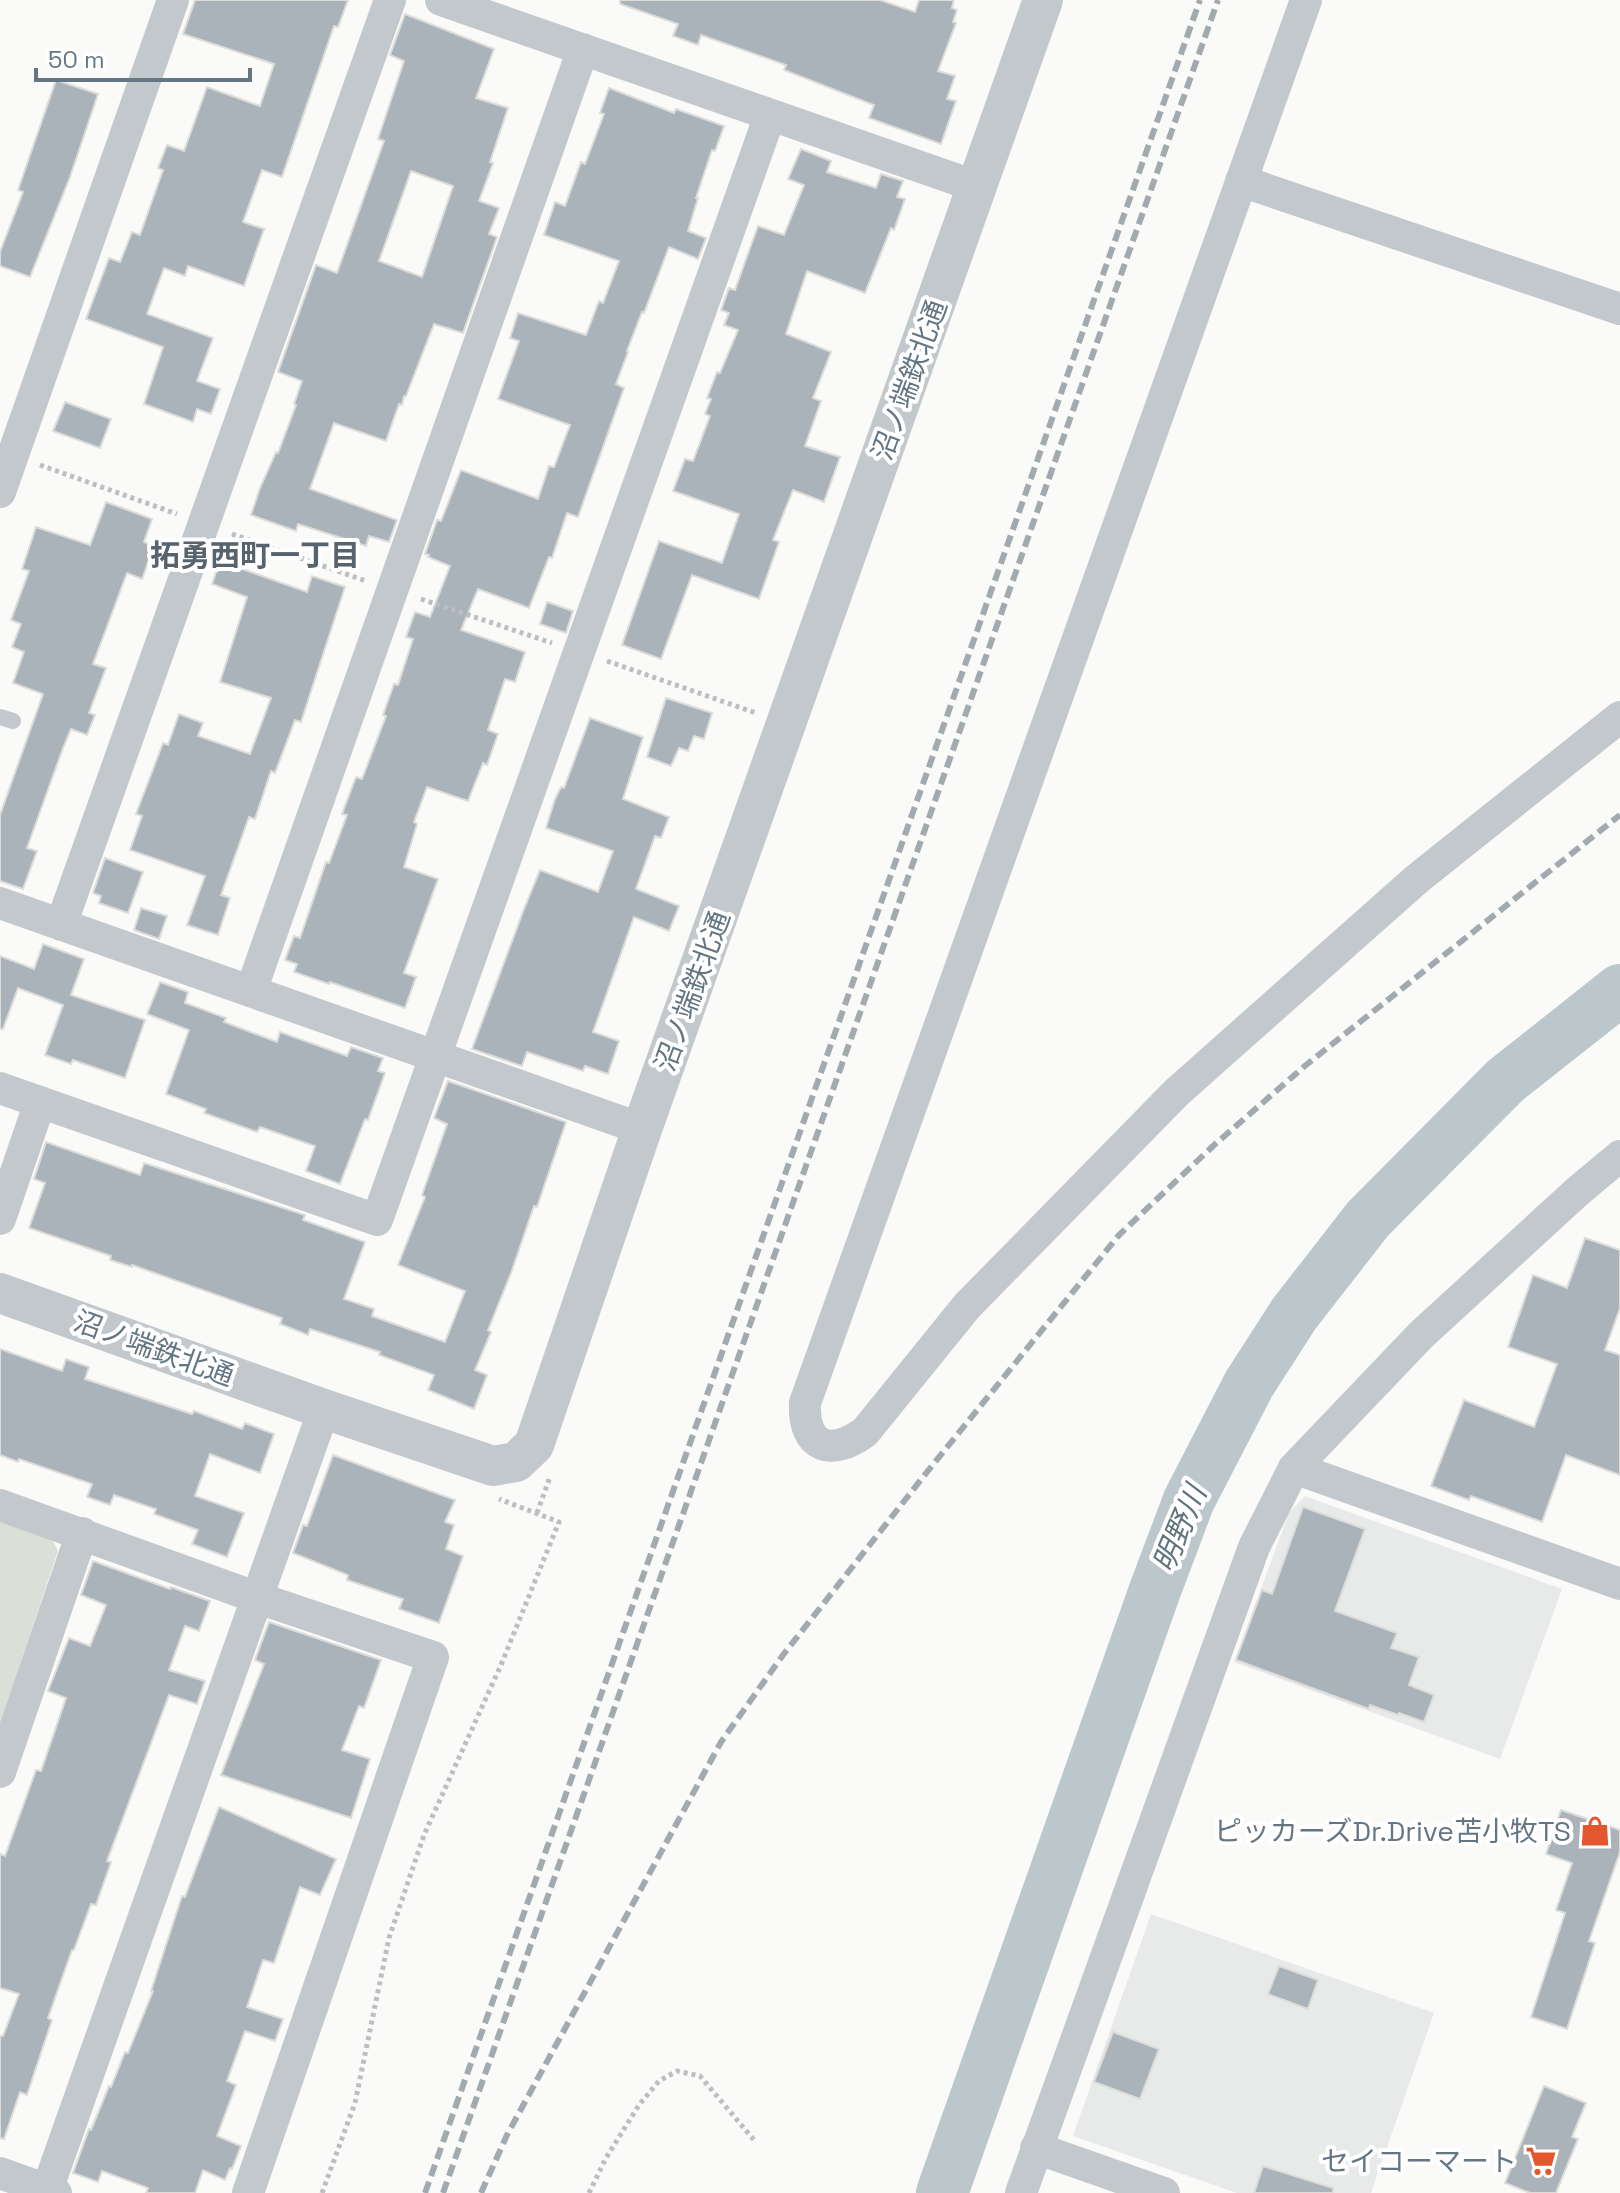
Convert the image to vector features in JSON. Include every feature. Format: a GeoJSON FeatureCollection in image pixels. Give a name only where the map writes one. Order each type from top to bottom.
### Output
{"type":"FeatureCollection","features":[{"type":"Feature","properties":{"kind":"street"},"geometry":{"type":"LineString","coordinates":[[4,476],[173,0]]}},
{"type":"Feature","properties":{"kind":"street"},"geometry":{"type":"LineString","coordinates":[[61,925],[390,0]]}},
{"type":"Feature","properties":{"kind":"street"},"geometry":{"type":"LineString","coordinates":[[441,0],[978,187]]}},
{"type":"Feature","properties":{"kind":"street","name":"沼ノ端鉄北通"},"geometry":{"type":"LineString","coordinates":[[0,1293],[493,1466],[516,1462],[534,1445],[642,1129],[1043,0]]}},
{"type":"Feature","properties":{"kind":"street"},"geometry":{"type":"LineString","coordinates":[[1306,0],[805,1403],[804,1421],[810,1434],[821,1444],[835,1446],[851,1442],[865,1432],[967,1306],[1177,1092],[1417,879],[1620,717]]}},
{"type":"Feature","properties":{"kind":"street"},"geometry":{"type":"LineString","coordinates":[[251,991],[583,49]]}},
{"type":"Feature","properties":{"kind":"street"},"geometry":{"type":"LineString","coordinates":[[0,1088],[377,1220],[770,115]]}},
{"type":"Feature","properties":{"kind":"street"},"geometry":{"type":"LineString","coordinates":[[1241,181],[1620,309]]}},
{"type":"Feature","properties":{"kind":"street"},"geometry":{"type":"LineString","coordinates":[[0,903],[642,1129]]}},
{"type":"Feature","properties":{"kind":"street"},"geometry":{"type":"LineString","coordinates":[[0,1219],[40,1102]]}},
{"type":"Feature","properties":{"kind":"street"},"geometry":{"type":"LineString","coordinates":[[1021,2193],[1254,1547],[1294,1468],[1421,1335],[1620,1156]]}},
{"type":"Feature","properties":{"kind":"street"},"geometry":{"type":"LineString","coordinates":[[0,2173],[50,2192],[324,1409]]}},
{"type":"Feature","properties":{"kind":"street"},"geometry":{"type":"LineString","coordinates":[[1294,1468],[1620,1584]]}},
{"type":"Feature","properties":{"kind":"street"},"geometry":{"type":"LineString","coordinates":[[0,1505],[433,1657],[248,2193]]}},
{"type":"Feature","properties":{"kind":"street"},"geometry":{"type":"LineString","coordinates":[[0,1772],[82,1533]]}},
{"type":"Feature","properties":{"kind":"street"},"geometry":{"type":"LineString","coordinates":[[1036,2148],[1164,2193]]}},
{"type":"Feature","properties":{"kind":"path"},"geometry":{"type":"LineString","coordinates":[[4,476],[204,524],[762,715]]}},
{"type":"Feature","properties":{"kind":"path"},"geometry":{"type":"LineString","coordinates":[[589,2193],[606,2158],[639,2105],[659,2081],[677,2071],[700,2076],[754,2140]]}},
{"type":"Feature","properties":{"kind":"shaded area"},"geometry":{"type":"Polygon","coordinates":[[[1305,1496],[1562,1589],[1500,1759],[1234,1662],[1289,1513],[1305,1496]]]}},
{"type":"Feature","properties":{"kind":"shaded area"},"geometry":{"type":"Polygon","coordinates":[[[0,1520],[50,1535],[58,1551],[0,1724],[0,1520]]]}},
{"type":"Feature","properties":{"kind":"shaded area"},"geometry":{"type":"Polygon","coordinates":[[[1151,1914],[1434,2013],[1371,2193],[1237,2193],[1073,2136],[1151,1914]]]}},
{"type":"Feature","properties":{"kind":"building"},"geometry":{"type":"Polygon","coordinates":[[[195,0],[348,0],[338,27],[334,26],[282,177],[262,170],[243,222],[264,229],[244,286],[188,266],[185,276],[164,268],[147,314],[213,338],[197,381],[220,389],[211,414],[197,409],[193,422],[144,404],[163,347],[86,319],[109,258],[120,262],[132,232],[140,235],[163,170],[158,168],[167,145],[184,151],[207,87],[260,106],[274,64],[183,34],[195,0]]]}},
{"type":"Feature","properties":{"kind":"building"},"geometry":{"type":"Polygon","coordinates":[[[620,0],[880,0],[915,12],[919,0],[954,0],[952,8],[957,10],[953,22],[956,23],[938,71],[955,76],[947,99],[956,101],[941,144],[869,118],[874,105],[784,70],[786,65],[701,35],[698,45],[673,36],[678,24],[620,4],[620,0]]]}},
{"type":"Feature","properties":{"kind":"building"},"geometry":{"type":"Polygon","coordinates":[[[405,14],[494,49],[476,98],[508,108],[479,201],[499,208],[489,234],[497,237],[463,333],[434,324],[386,441],[334,423],[310,489],[397,520],[389,542],[369,536],[366,546],[298,524],[296,531],[251,515],[296,405],[302,381],[278,372],[316,265],[337,273],[384,141],[378,139],[404,61],[390,55],[405,14]],[[411,171],[379,261],[422,277],[453,186],[411,171]]]}},
{"type":"Feature","properties":{"kind":"building"},"geometry":{"type":"Polygon","coordinates":[[[56,80],[98,94],[70,177],[30,277],[0,266],[0,252],[23,192],[18,190],[56,80]]]}},
{"type":"Feature","properties":{"kind":"building"},"geometry":{"type":"Polygon","coordinates":[[[609,88],[674,113],[676,109],[724,126],[715,151],[712,150],[688,231],[706,238],[698,259],[669,247],[627,351],[616,384],[624,388],[578,517],[567,513],[552,558],[549,557],[529,608],[478,589],[461,630],[525,652],[515,682],[505,679],[488,730],[498,734],[487,765],[483,763],[468,801],[427,787],[414,822],[417,824],[404,867],[438,879],[404,973],[416,977],[405,1008],[294,972],[297,964],[285,960],[294,936],[300,938],[326,862],[329,863],[347,815],[342,814],[356,777],[362,779],[386,716],[383,715],[394,684],[398,685],[413,639],[406,637],[415,612],[430,617],[450,566],[425,554],[461,470],[538,499],[549,466],[554,467],[570,425],[498,399],[519,341],[510,338],[518,313],[586,335],[599,301],[603,303],[619,261],[544,235],[555,202],[565,206],[581,162],[585,164],[604,114],[600,113],[609,88]]]}},
{"type":"Feature","properties":{"kind":"building"},"geometry":{"type":"Polygon","coordinates":[[[801,149],[831,161],[827,172],[876,188],[881,174],[903,181],[897,197],[905,199],[865,293],[807,271],[786,334],[831,352],[813,398],[821,401],[805,446],[840,457],[824,502],[793,490],[773,540],[779,542],[759,599],[692,575],[661,659],[622,645],[659,541],[722,563],[739,514],[673,491],[685,459],[693,461],[710,416],[705,414],[711,399],[707,398],[738,330],[724,325],[729,313],[721,310],[729,288],[735,290],[758,226],[784,235],[804,185],[788,179],[801,149]]]}},
{"type":"Feature","properties":{"kind":"building"},"geometry":{"type":"Polygon","coordinates":[[[65,402],[111,419],[100,448],[53,431],[65,402]]]}},
{"type":"Feature","properties":{"kind":"building"},"geometry":{"type":"Polygon","coordinates":[[[106,502],[152,519],[144,542],[154,546],[142,579],[127,573],[93,664],[106,668],[89,713],[95,715],[87,735],[71,729],[63,748],[27,848],[37,851],[23,889],[0,881],[0,815],[43,694],[13,683],[24,652],[12,647],[21,624],[11,620],[29,571],[22,569],[36,527],[90,545],[106,502]]]}},
{"type":"Feature","properties":{"kind":"building"},"geometry":{"type":"Polygon","coordinates":[[[220,561],[307,592],[312,576],[345,587],[301,722],[295,720],[275,773],[271,771],[255,819],[249,817],[221,895],[230,898],[218,935],[187,925],[205,876],[130,850],[142,816],[136,814],[163,743],[168,745],[179,714],[203,723],[198,736],[250,754],[271,698],[220,682],[247,597],[212,584],[220,561]]]}},
{"type":"Feature","properties":{"kind":"building"},"geometry":{"type":"Polygon","coordinates":[[[547,602],[573,611],[566,633],[540,624],[547,602]]]}},
{"type":"Feature","properties":{"kind":"building"},"geometry":{"type":"Polygon","coordinates":[[[666,698],[712,713],[704,739],[694,736],[688,751],[679,748],[671,766],[647,757],[666,698]]]}},
{"type":"Feature","properties":{"kind":"building"},"geometry":{"type":"Polygon","coordinates":[[[590,718],[643,737],[623,799],[669,817],[661,838],[655,836],[636,889],[679,906],[669,931],[634,917],[593,1032],[619,1041],[608,1074],[585,1066],[583,1071],[527,1052],[522,1066],[472,1049],[540,870],[598,892],[613,851],[546,828],[555,799],[561,787],[564,788],[590,718]]]}},
{"type":"Feature","properties":{"kind":"building"},"geometry":{"type":"Polygon","coordinates":[[[105,858],[143,872],[128,913],[99,903],[101,896],[93,893],[105,858]]]}},
{"type":"Feature","properties":{"kind":"building"},"geometry":{"type":"Polygon","coordinates":[[[141,908],[167,916],[159,939],[134,930],[141,908]]]}},
{"type":"Feature","properties":{"kind":"building"},"geometry":{"type":"Polygon","coordinates":[[[43,944],[84,959],[71,995],[145,1020],[125,1078],[73,1060],[71,1064],[45,1055],[63,1005],[18,988],[3,1029],[0,1029],[0,956],[34,969],[43,944]]]}},
{"type":"Feature","properties":{"kind":"building"},"geometry":{"type":"Polygon","coordinates":[[[160,982],[188,992],[185,1003],[277,1042],[280,1032],[347,1056],[351,1047],[383,1058],[378,1071],[385,1073],[340,1184],[306,1171],[315,1146],[260,1127],[257,1132],[204,1113],[206,1109],[166,1094],[189,1030],[147,1014],[160,982]]]}},
{"type":"Feature","properties":{"kind":"building"},"geometry":{"type":"Polygon","coordinates":[[[448,1081],[566,1122],[475,1370],[487,1375],[474,1409],[428,1390],[434,1375],[379,1355],[380,1352],[310,1329],[308,1335],[280,1324],[282,1318],[110,1260],[111,1256],[29,1228],[45,1183],[34,1179],[46,1142],[140,1175],[144,1163],[305,1215],[303,1220],[365,1242],[344,1299],[374,1309],[372,1316],[445,1342],[465,1291],[398,1265],[425,1197],[422,1195],[447,1124],[434,1118],[448,1081]]]}},
{"type":"Feature","properties":{"kind":"building"},"geometry":{"type":"Polygon","coordinates":[[[1585,1238],[1620,1250],[1620,1308],[1605,1350],[1620,1355],[1620,1475],[1566,1455],[1542,1522],[1471,1496],[1469,1500],[1431,1486],[1464,1400],[1534,1427],[1557,1364],[1508,1347],[1533,1275],[1567,1288],[1585,1238]]]}},
{"type":"Feature","properties":{"kind":"building"},"geometry":{"type":"Polygon","coordinates":[[[0,1349],[62,1371],[66,1359],[89,1367],[85,1379],[192,1414],[194,1411],[242,1429],[245,1423],[274,1434],[260,1473],[210,1454],[195,1496],[244,1513],[227,1557],[192,1544],[198,1530],[154,1514],[156,1509],[114,1495],[110,1505],[87,1497],[92,1484],[0,1455],[0,1349]]]}},
{"type":"Feature","properties":{"kind":"building"},"geometry":{"type":"Polygon","coordinates":[[[333,1455],[455,1500],[445,1522],[454,1525],[446,1549],[463,1556],[439,1623],[399,1609],[403,1599],[347,1580],[348,1575],[293,1553],[303,1525],[307,1526],[333,1455]]]}},
{"type":"Feature","properties":{"kind":"building"},"geometry":{"type":"Polygon","coordinates":[[[1303,1507],[1365,1529],[1335,1611],[1397,1633],[1391,1648],[1419,1657],[1409,1685],[1434,1695],[1424,1722],[1370,1705],[1369,1709],[1236,1660],[1262,1590],[1272,1594],[1303,1507]]]}},
{"type":"Feature","properties":{"kind":"building"},"geometry":{"type":"Polygon","coordinates":[[[93,1561],[210,1601],[199,1631],[185,1626],[169,1670],[205,1681],[197,1704],[169,1695],[107,1861],[111,1862],[96,1905],[91,1904],[72,1950],[48,2018],[52,2020],[27,2095],[20,2092],[4,2139],[0,2138],[0,2036],[3,2036],[19,1994],[0,1988],[0,1854],[5,1856],[36,1770],[41,1771],[66,1698],[48,1691],[69,1638],[90,1646],[106,1605],[81,1595],[93,1561]]]}},
{"type":"Feature","properties":{"kind":"building"},"geometry":{"type":"Polygon","coordinates":[[[269,1622],[381,1660],[364,1708],[359,1706],[342,1750],[370,1759],[351,1818],[221,1775],[264,1664],[255,1660],[269,1622]]]}},
{"type":"Feature","properties":{"kind":"building"},"geometry":{"type":"Polygon","coordinates":[[[219,1807],[336,1859],[320,1895],[300,1887],[274,1963],[263,1960],[247,2007],[283,2019],[275,2041],[245,2031],[227,2081],[236,2085],[217,2136],[241,2146],[232,2169],[225,2180],[203,2170],[195,2193],[146,2193],[148,2188],[102,2171],[98,2182],[73,2173],[89,2129],[125,2052],[128,2053],[153,1991],[182,1896],[185,1897],[219,1807]]]}},
{"type":"Feature","properties":{"kind":"building"},"geometry":{"type":"Polygon","coordinates":[[[1561,1810],[1620,1830],[1620,1852],[1589,1941],[1595,1943],[1567,2029],[1531,2017],[1565,1913],[1556,1910],[1572,1863],[1546,1854],[1561,1810]]]}},
{"type":"Feature","properties":{"kind":"building"},"geometry":{"type":"Polygon","coordinates":[[[1279,1966],[1318,1980],[1308,2009],[1268,1994],[1279,1966]]]}},
{"type":"Feature","properties":{"kind":"building"},"geometry":{"type":"Polygon","coordinates":[[[1113,2032],[1159,2049],[1140,2099],[1094,2082],[1113,2032]]]}},
{"type":"Feature","properties":{"kind":"building","name":"セイコーマート"},"geometry":{"type":"Polygon","coordinates":[[[1544,2086],[1586,2103],[1572,2137],[1578,2139],[1556,2193],[1530,2193],[1505,2183],[1544,2086]]]}},
{"type":"Feature","properties":{"kind":"building"},"geometry":{"type":"Polygon","coordinates":[[[1263,2166],[1333,2188],[1333,2193],[1254,2193],[1263,2166]]]}},
{"type":"Feature","properties":{"kind":"waterway","name":"明野川"},"geometry":{"type":"LineString","coordinates":[[942,2193],[1189,1500],[1249,1384],[1294,1314],[1368,1219],[1505,1081],[1620,990]]}},
{"type":"Feature","properties":{"kind":"railway"},"geometry":{"type":"LineString","coordinates":[[425,2193],[1200,0]]}},
{"type":"Feature","properties":{"kind":"railway"},"geometry":{"type":"LineString","coordinates":[[443,2193],[1218,0]]}},
{"type":"Feature","properties":{"kind":"railway"},"geometry":{"type":"LineString","coordinates":[[481,2193],[507,2135],[721,1742],[783,1655],[1119,1235],[1213,1146],[1306,1065],[1620,815]]}},
{"type":"Feature","properties":{"kind":"place","name":"ピッカーズDr.Drive苫小牧TS"},"geometry":{"type":"Point","coordinates":[1595,1831]}},
{"type":"Feature","properties":{"kind":"place","name":"セイコーマート"},"geometry":{"type":"Point","coordinates":[1541,2161]}},
{"type":"Feature","properties":{"kind":"district","name":"拓勇西町一丁目"},"geometry":{"type":"Point","coordinates":[255,556]}}]}
